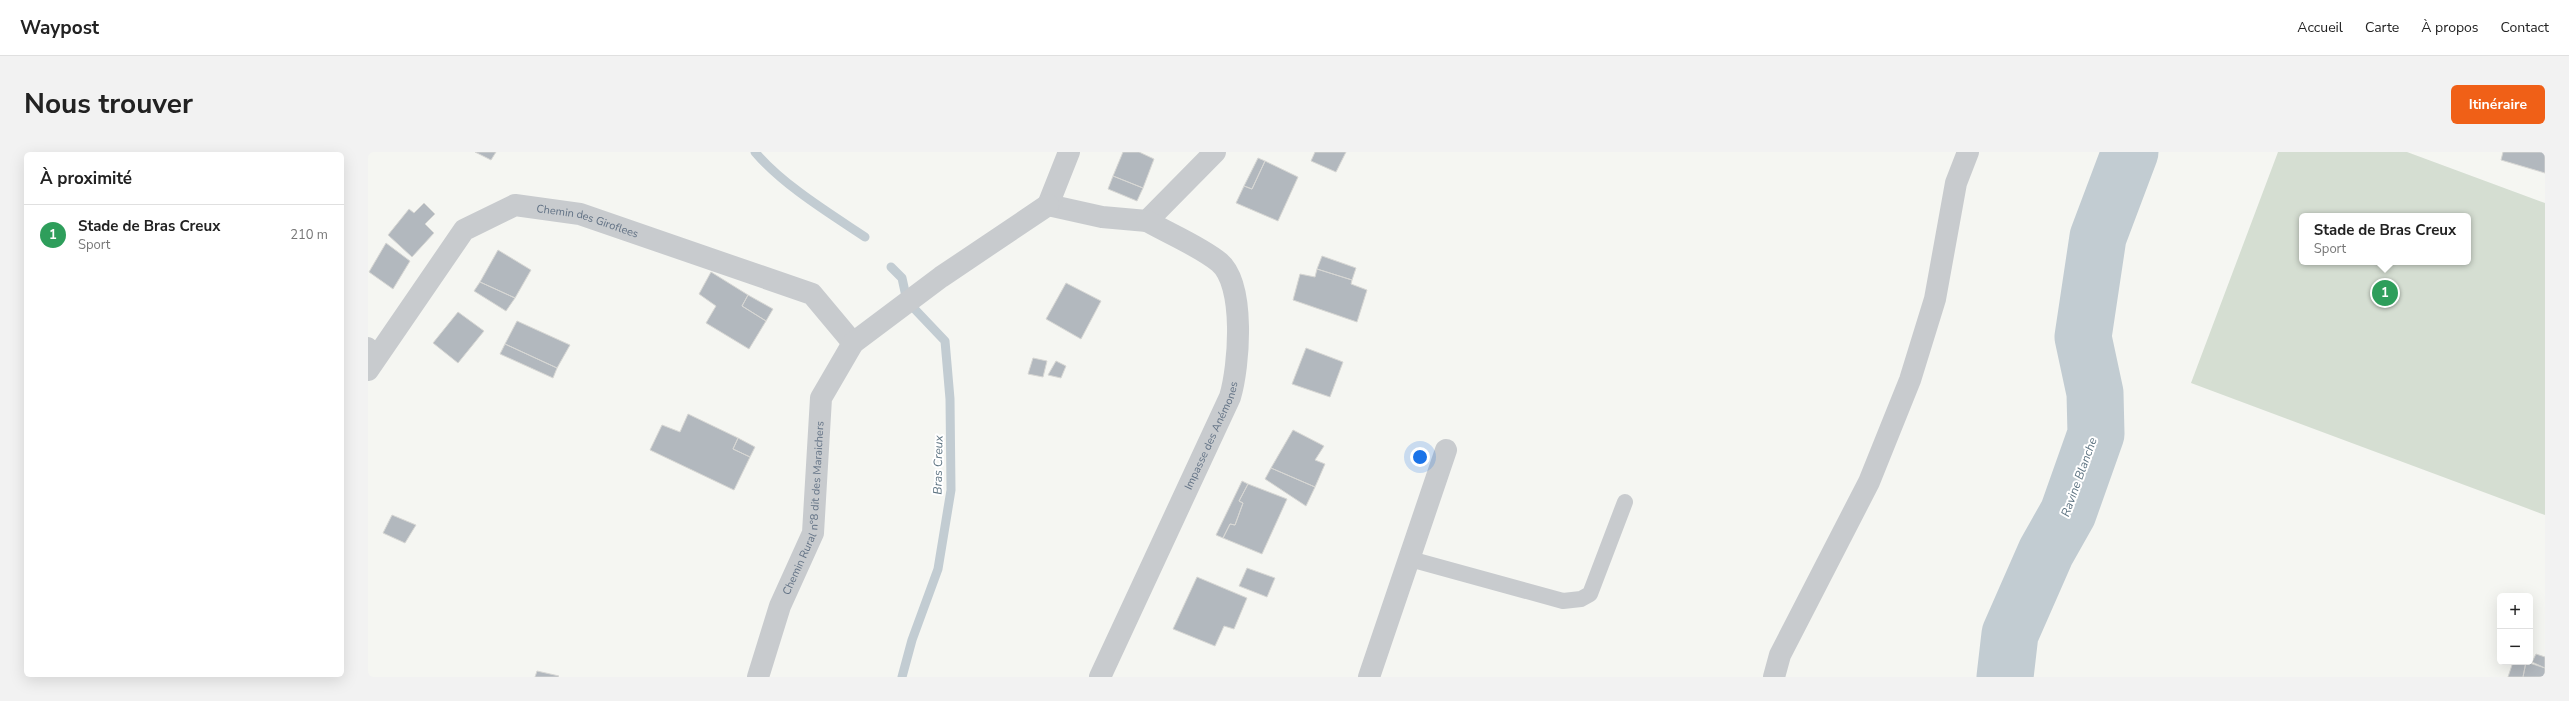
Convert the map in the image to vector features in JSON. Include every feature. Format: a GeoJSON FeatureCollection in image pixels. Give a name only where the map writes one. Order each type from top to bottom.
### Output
{"type":"FeatureCollection","features":[{"type":"Feature","properties":{"kind":"street"},"geometry":{"type":"LineString","coordinates":[[853,342],[889,317],[941,276],[1048,205],[1069,152]]}},
{"type":"Feature","properties":{"kind":"street"},"geometry":{"type":"LineString","coordinates":[[1048,205],[1102,218],[1147,221],[1215,152]]}},
{"type":"Feature","properties":{"kind":"street"},"geometry":{"type":"LineString","coordinates":[[1774,677],[1780,655],[1869,482],[1910,380],[1935,299],[1956,183],[1968,152]]}},
{"type":"Feature","properties":{"kind":"street","name":"Chemin des Giroflees"},"geometry":{"type":"LineString","coordinates":[[372,356],[464,230],[515,205],[580,214],[812,294],[853,342]]}},
{"type":"Feature","properties":{"kind":"street","name":"Impasse des Anémones"},"geometry":{"type":"LineString","coordinates":[[1100,677],[1230,397],[1236,375],[1238,353],[1235,294],[1230,277],[1219,262],[1147,221]]}},
{"type":"Feature","properties":{"kind":"street","name":"Chemin Rural n°8 dit des Maraichers"},"geometry":{"type":"LineString","coordinates":[[758,677],[780,606],[813,533],[821,398],[853,342]]}},
{"type":"Feature","properties":{"kind":"street"},"geometry":{"type":"LineString","coordinates":[[1369,677],[1446,450]]}},
{"type":"Feature","properties":{"kind":"lane"},"geometry":{"type":"LineString","coordinates":[[1410,559],[1514,586],[1564,601],[1581,599],[1590,594],[1625,502]]}},
{"type":"Feature","properties":{"kind":"shaded area"},"geometry":{"type":"Polygon","coordinates":[[[2278,152],[2407,152],[2545,203],[2545,515],[2191,383],[2278,152]]]}},
{"type":"Feature","properties":{"kind":"building"},"geometry":{"type":"Polygon","coordinates":[[[475,152],[496,152],[491,160],[475,152]]]}},
{"type":"Feature","properties":{"kind":"building"},"geometry":{"type":"Polygon","coordinates":[[[1123,152],[1139,152],[1154,159],[1143,188],[1113,176],[1123,152]]]}},
{"type":"Feature","properties":{"kind":"building"},"geometry":{"type":"Polygon","coordinates":[[[1315,152],[1346,152],[1336,172],[1311,161],[1315,152]]]}},
{"type":"Feature","properties":{"kind":"building"},"geometry":{"type":"Polygon","coordinates":[[[2503,152],[2545,152],[2545,173],[2501,160],[2503,152]]]}},
{"type":"Feature","properties":{"kind":"building"},"geometry":{"type":"Polygon","coordinates":[[[1258,158],[1265,161],[1252,189],[1244,186],[1258,158]]]}},
{"type":"Feature","properties":{"kind":"building"},"geometry":{"type":"Polygon","coordinates":[[[1265,161],[1298,177],[1278,221],[1236,203],[1244,186],[1252,189],[1265,161]]]}},
{"type":"Feature","properties":{"kind":"building"},"geometry":{"type":"Polygon","coordinates":[[[1113,176],[1143,188],[1137,201],[1108,189],[1113,176]]]}},
{"type":"Feature","properties":{"kind":"building"},"geometry":{"type":"Polygon","coordinates":[[[424,203],[435,214],[425,224],[434,233],[412,257],[388,235],[409,209],[414,213],[424,203]]]}},
{"type":"Feature","properties":{"kind":"building"},"geometry":{"type":"Polygon","coordinates":[[[386,243],[410,261],[393,289],[369,272],[386,243]]]}},
{"type":"Feature","properties":{"kind":"building"},"geometry":{"type":"Polygon","coordinates":[[[498,250],[531,270],[515,298],[480,282],[498,250]]]}},
{"type":"Feature","properties":{"kind":"building"},"geometry":{"type":"Polygon","coordinates":[[[1322,256],[1356,268],[1352,280],[1317,269],[1322,256]]]}},
{"type":"Feature","properties":{"kind":"building"},"geometry":{"type":"Polygon","coordinates":[[[1317,269],[1352,280],[1351,284],[1367,290],[1357,322],[1293,300],[1300,274],[1315,277],[1317,269]]]}},
{"type":"Feature","properties":{"kind":"building"},"geometry":{"type":"Polygon","coordinates":[[[711,272],[748,295],[742,306],[766,321],[749,349],[706,323],[716,306],[699,294],[711,272]]]}},
{"type":"Feature","properties":{"kind":"building"},"geometry":{"type":"Polygon","coordinates":[[[480,282],[515,298],[506,311],[474,291],[480,282]]]}},
{"type":"Feature","properties":{"kind":"building"},"geometry":{"type":"Polygon","coordinates":[[[1066,283],[1101,301],[1081,339],[1046,319],[1066,283]]]}},
{"type":"Feature","properties":{"kind":"building"},"geometry":{"type":"Polygon","coordinates":[[[748,295],[773,309],[766,321],[742,306],[748,295]]]}},
{"type":"Feature","properties":{"kind":"building"},"geometry":{"type":"Polygon","coordinates":[[[458,312],[484,331],[458,363],[433,343],[458,312]]]}},
{"type":"Feature","properties":{"kind":"building"},"geometry":{"type":"Polygon","coordinates":[[[517,321],[570,345],[557,368],[505,344],[517,321]]]}},
{"type":"Feature","properties":{"kind":"building"},"geometry":{"type":"Polygon","coordinates":[[[505,344],[557,368],[553,378],[500,354],[505,344]]]}},
{"type":"Feature","properties":{"kind":"building"},"geometry":{"type":"Polygon","coordinates":[[[1306,348],[1343,362],[1330,397],[1292,384],[1306,348]]]}},
{"type":"Feature","properties":{"kind":"building"},"geometry":{"type":"Polygon","coordinates":[[[1033,358],[1047,361],[1043,377],[1028,374],[1033,358]]]}},
{"type":"Feature","properties":{"kind":"building"},"geometry":{"type":"Polygon","coordinates":[[[1056,361],[1066,366],[1061,378],[1048,375],[1056,361]]]}},
{"type":"Feature","properties":{"kind":"building"},"geometry":{"type":"Polygon","coordinates":[[[688,414],[738,438],[733,449],[750,457],[734,490],[650,450],[662,425],[680,432],[688,414]]]}},
{"type":"Feature","properties":{"kind":"building"},"geometry":{"type":"Polygon","coordinates":[[[1293,430],[1324,446],[1315,460],[1325,464],[1315,487],[1271,468],[1293,430]]]}},
{"type":"Feature","properties":{"kind":"building"},"geometry":{"type":"Polygon","coordinates":[[[738,438],[755,447],[750,457],[733,449],[738,438]]]}},
{"type":"Feature","properties":{"kind":"building"},"geometry":{"type":"Polygon","coordinates":[[[1271,468],[1315,487],[1306,506],[1265,479],[1271,468]]]}},
{"type":"Feature","properties":{"kind":"building"},"geometry":{"type":"Polygon","coordinates":[[[1242,481],[1248,484],[1239,501],[1243,503],[1235,525],[1230,524],[1223,538],[1216,535],[1242,481]]]}},
{"type":"Feature","properties":{"kind":"building"},"geometry":{"type":"Polygon","coordinates":[[[1248,484],[1287,499],[1262,554],[1223,538],[1230,524],[1235,525],[1243,503],[1239,501],[1248,484]]]}},
{"type":"Feature","properties":{"kind":"building"},"geometry":{"type":"Polygon","coordinates":[[[392,515],[416,525],[405,543],[383,533],[392,515]]]}},
{"type":"Feature","properties":{"kind":"building"},"geometry":{"type":"Polygon","coordinates":[[[1247,568],[1275,578],[1267,597],[1239,586],[1247,568]]]}},
{"type":"Feature","properties":{"kind":"building"},"geometry":{"type":"Polygon","coordinates":[[[1197,577],[1247,598],[1234,629],[1224,626],[1215,646],[1173,629],[1197,577]]]}},
{"type":"Feature","properties":{"kind":"building"},"geometry":{"type":"Polygon","coordinates":[[[2536,654],[2545,657],[2545,668],[2533,662],[2536,654]]]}},
{"type":"Feature","properties":{"kind":"building"},"geometry":{"type":"Polygon","coordinates":[[[2533,664],[2545,668],[2545,677],[2523,677],[2525,665],[2533,664]]]}},
{"type":"Feature","properties":{"kind":"building"},"geometry":{"type":"Polygon","coordinates":[[[2512,665],[2525,665],[2523,677],[2508,677],[2512,665]]]}},
{"type":"Feature","properties":{"kind":"building"},"geometry":{"type":"Polygon","coordinates":[[[537,671],[559,676],[535,677],[537,671]]]}},
{"type":"Feature","properties":{"kind":"waterway","name":"Bras Creux"},"geometry":{"type":"LineString","coordinates":[[755,152],[779,176],[793,187],[865,237]]}},
{"type":"Feature","properties":{"kind":"waterway","name":"Ravine Blanche"},"geometry":{"type":"LineString","coordinates":[[2005,677],[2010,634],[2046,552],[2068,513],[2096,434],[2095,393],[2083,337],[2098,237],[2130,152]]}},
{"type":"Feature","properties":{"kind":"waterway","name":"Bras Creux"},"geometry":{"type":"LineString","coordinates":[[891,267],[902,278],[907,301],[945,341],[950,399],[951,490],[938,569],[912,640],[902,677]]}},
{"type":"Feature","properties":{"kind":"place","name":"Stade de Bras Creux"},"geometry":{"type":"Point","coordinates":[2385,293]}}]}
